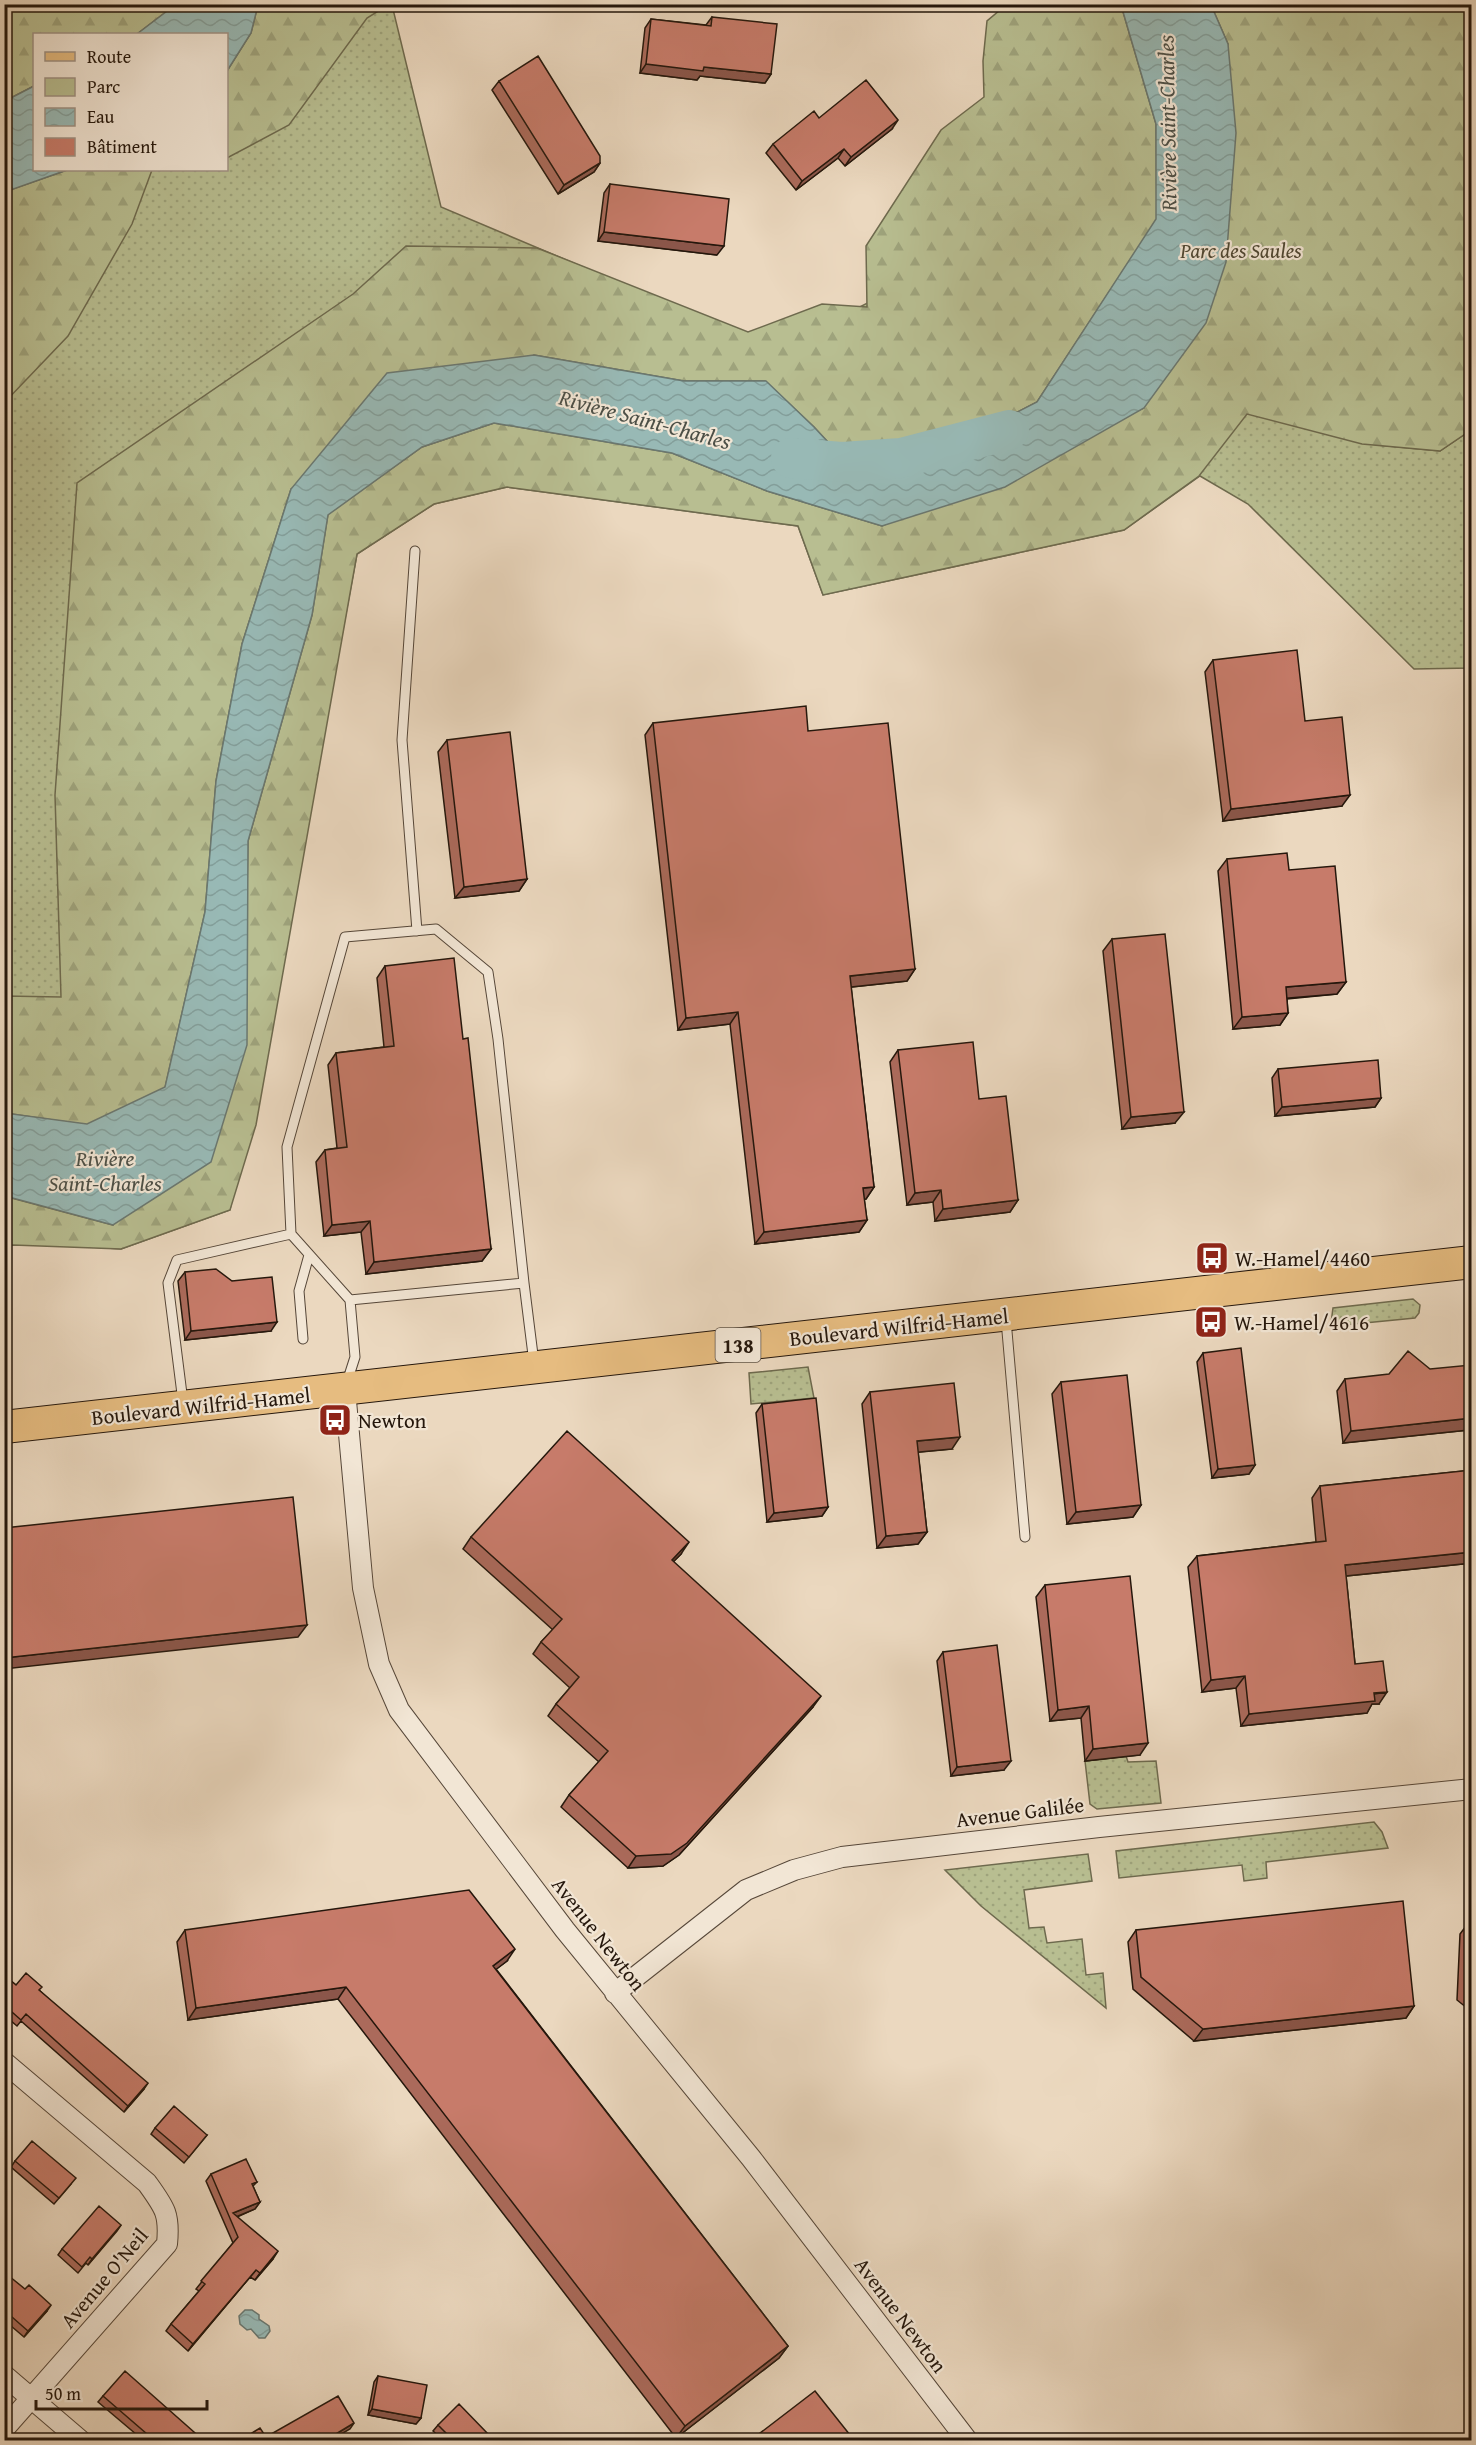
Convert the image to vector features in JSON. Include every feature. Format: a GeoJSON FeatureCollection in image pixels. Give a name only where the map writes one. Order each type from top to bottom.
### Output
{"type":"FeatureCollection","features":[{"type":"Feature","properties":{"kind":"main road","name":"Boulevard Wilfrid-Hamel"},"geometry":{"type":"LineString","coordinates":[[4,1427],[1472,1262]]}},
{"type":"Feature","properties":{"kind":"street","name":"Avenue Newton"},"geometry":{"type":"LineString","coordinates":[[345,1390],[363,1588],[379,1664],[399,1710],[452,1783],[615,1993],[751,2158],[967,2440]]}},
{"type":"Feature","properties":{"kind":"street","name":"Avenue Galilée"},"geometry":{"type":"LineString","coordinates":[[615,1993],[746,1890],[794,1870],[842,1857],[1099,1827],[1472,1789]]}},
{"type":"Feature","properties":{"kind":"street","name":"Avenue O'Neil"},"geometry":{"type":"LineString","coordinates":[[4,2062],[147,2183],[162,2203],[169,2222],[167,2244],[33,2399],[4,2429]]}},
{"type":"Feature","properties":{"kind":"street"},"geometry":{"type":"LineString","coordinates":[[4,2375],[80,2440]]}},
{"type":"Feature","properties":{"kind":"lane"},"geometry":{"type":"LineString","coordinates":[[415,551],[402,740],[417,931]]}},
{"type":"Feature","properties":{"kind":"lane"},"geometry":{"type":"LineString","coordinates":[[345,1390],[355,1357],[350,1300],[291,1234],[287,1147],[345,938],[436,929],[488,972],[498,1039],[535,1368]]}},
{"type":"Feature","properties":{"kind":"lane"},"geometry":{"type":"LineString","coordinates":[[183,1408],[168,1283],[177,1260],[291,1234]]}},
{"type":"Feature","properties":{"kind":"lane"},"geometry":{"type":"LineString","coordinates":[[303,1339],[299,1291],[309,1255]]}},
{"type":"Feature","properties":{"kind":"lane"},"geometry":{"type":"LineString","coordinates":[[350,1300],[524,1283]]}},
{"type":"Feature","properties":{"kind":"lane"},"geometry":{"type":"LineString","coordinates":[[1006,1314],[1025,1537]]}},
{"type":"Feature","properties":{"kind":"green space","name":"Parc des Saules"},"geometry":{"type":"Polygon","coordinates":[[[5,5],[392,5],[441,207],[777,349],[917,278],[1087,5],[1471,5],[1378,445],[1440,451],[1471,430],[1471,668],[1414,669],[1248,504],[1200,476],[1124,530],[823,595],[798,526],[507,487],[434,504],[357,554],[308,818],[230,1210],[121,1249],[5,1241],[5,5]]]}},
{"type":"Feature","properties":{"kind":"green space"},"geometry":{"type":"Polygon","coordinates":[[[5,5],[175,5],[138,33],[33,33],[33,87],[5,101],[5,5]]]}},
{"type":"Feature","properties":{"kind":"green space"},"geometry":{"type":"Polygon","coordinates":[[[258,5],[388,5],[367,18],[289,125],[228,157],[228,69],[251,33],[258,5]]]}},
{"type":"Feature","properties":{"kind":"green space"},"geometry":{"type":"Polygon","coordinates":[[[1006,5],[1121,5],[1156,124],[1157,219],[1037,402],[941,451],[851,467],[814,427],[765,381],[684,381],[534,355],[291,489],[242,644],[216,781],[205,912],[165,1088],[87,1125],[5,1113],[5,996],[61,997],[55,795],[77,483],[353,294],[406,246],[537,248],[748,332],[822,304],[867,307],[866,246],[941,130],[984,97],[983,61],[987,21],[1006,5]]]}},
{"type":"Feature","properties":{"kind":"green space"},"geometry":{"type":"Polygon","coordinates":[[[1211,5],[1471,5],[1471,430],[1440,451],[1362,444],[1247,414],[1199,476],[1124,530],[823,595],[798,526],[507,487],[434,504],[357,554],[256,1125],[230,1210],[121,1249],[13,1245],[5,1247],[4,1196],[113,1225],[246,942],[248,841],[312,615],[328,514],[422,447],[494,423],[672,453],[767,491],[882,526],[1144,408],[1228,44],[1211,5]]]}},
{"type":"Feature","properties":{"kind":"green space"},"geometry":{"type":"Polygon","coordinates":[[[64,171],[152,171],[132,224],[68,336],[5,402],[4,192],[64,171]]]}},
{"type":"Feature","properties":{"kind":"green space"},"geometry":{"type":"Polygon","coordinates":[[[1413,1299],[1420,1305],[1419,1313],[1415,1318],[1334,1326],[1331,1323],[1333,1308],[1413,1299]]]}},
{"type":"Feature","properties":{"kind":"green space"},"geometry":{"type":"Polygon","coordinates":[[[808,1367],[814,1398],[751,1404],[749,1373],[808,1367]]]}},
{"type":"Feature","properties":{"kind":"green space"},"geometry":{"type":"Polygon","coordinates":[[[1126,1756],[1128,1762],[1156,1761],[1161,1803],[1097,1809],[1090,1804],[1085,1761],[1126,1756]]]}},
{"type":"Feature","properties":{"kind":"green space"},"geometry":{"type":"Polygon","coordinates":[[[1374,1822],[1382,1832],[1388,1848],[1266,1862],[1267,1878],[1244,1881],[1242,1865],[1119,1878],[1116,1851],[1374,1822]]]}},
{"type":"Feature","properties":{"kind":"green space"},"geometry":{"type":"Polygon","coordinates":[[[1088,1854],[1092,1881],[1024,1890],[1029,1928],[1044,1927],[1047,1943],[1082,1939],[1086,1975],[1103,1973],[1106,2008],[981,1906],[945,1870],[1088,1854]]]}},
{"type":"Feature","properties":{"kind":"water"},"geometry":{"type":"Polygon","coordinates":[[[175,5],[258,5],[251,33],[228,69],[228,33],[138,33],[175,5]]]}},
{"type":"Feature","properties":{"kind":"water","name":"Rivière Saint-Charles"},"geometry":{"type":"Polygon","coordinates":[[[1121,5],[1211,5],[1228,44],[1236,133],[1226,262],[1206,323],[1144,408],[1005,487],[882,526],[767,491],[672,453],[494,423],[422,447],[328,515],[312,615],[248,841],[247,1045],[211,1162],[113,1225],[5,1196],[5,1113],[87,1124],[165,1087],[205,912],[216,781],[242,644],[291,489],[387,373],[534,355],[684,381],[766,381],[814,427],[851,467],[941,451],[1037,402],[1156,219],[1156,124],[1121,5]]]}},
{"type":"Feature","properties":{"kind":"water"},"geometry":{"type":"Polygon","coordinates":[[[33,87],[33,171],[64,171],[5,192],[5,101],[33,87]]]}},
{"type":"Feature","properties":{"kind":"water"},"geometry":{"type":"Polygon","coordinates":[[[245,2310],[252,2310],[269,2326],[270,2331],[265,2338],[259,2338],[251,2329],[247,2330],[240,2324],[239,2316],[245,2310]]]}},
{"type":"Feature","properties":{"kind":"building"},"geometry":{"type":"Polygon","coordinates":[[[712,17],[777,24],[771,74],[704,67],[703,71],[646,64],[651,19],[711,26],[712,17]]]}},
{"type":"Feature","properties":{"kind":"building"},"geometry":{"type":"Polygon","coordinates":[[[538,56],[600,156],[600,163],[564,185],[499,81],[538,56]]]}},
{"type":"Feature","properties":{"kind":"building"},"geometry":{"type":"Polygon","coordinates":[[[866,80],[898,120],[851,157],[844,149],[802,181],[773,144],[814,111],[819,118],[866,80]]]}},
{"type":"Feature","properties":{"kind":"building"},"geometry":{"type":"Polygon","coordinates":[[[610,184],[729,199],[724,246],[604,232],[610,184]]]}},
{"type":"Feature","properties":{"kind":"building"},"geometry":{"type":"Polygon","coordinates":[[[1297,650],[1305,721],[1342,717],[1350,795],[1231,809],[1213,660],[1297,650]]]}},
{"type":"Feature","properties":{"kind":"building"},"geometry":{"type":"Polygon","coordinates":[[[806,706],[808,731],[888,723],[915,969],[850,976],[874,1187],[863,1188],[867,1220],[764,1232],[738,1012],[686,1018],[653,723],[806,706]]]}},
{"type":"Feature","properties":{"kind":"building"},"geometry":{"type":"Polygon","coordinates":[[[510,732],[527,879],[464,887],[447,740],[510,732]]]}},
{"type":"Feature","properties":{"kind":"building"},"geometry":{"type":"Polygon","coordinates":[[[1287,853],[1289,870],[1335,866],[1346,982],[1286,987],[1288,1013],[1242,1017],[1227,859],[1287,853]]]}},
{"type":"Feature","properties":{"kind":"building"},"geometry":{"type":"Polygon","coordinates":[[[1165,934],[1184,1112],[1131,1117],[1112,939],[1165,934]]]}},
{"type":"Feature","properties":{"kind":"building"},"geometry":{"type":"Polygon","coordinates":[[[454,958],[463,1039],[468,1038],[491,1249],[374,1262],[370,1221],[332,1225],[325,1150],[347,1147],[336,1053],[394,1046],[385,966],[454,958]]]}},
{"type":"Feature","properties":{"kind":"building"},"geometry":{"type":"Polygon","coordinates":[[[973,1042],[979,1099],[1006,1096],[1018,1200],[943,1209],[941,1190],[915,1193],[898,1050],[973,1042]]]}},
{"type":"Feature","properties":{"kind":"building"},"geometry":{"type":"Polygon","coordinates":[[[1378,1060],[1381,1098],[1282,1107],[1278,1069],[1378,1060]]]}},
{"type":"Feature","properties":{"kind":"building"},"geometry":{"type":"Polygon","coordinates":[[[216,1269],[232,1281],[272,1277],[277,1322],[191,1331],[185,1272],[216,1269]]]}},
{"type":"Feature","properties":{"kind":"building"},"geometry":{"type":"Polygon","coordinates":[[[1241,1348],[1255,1465],[1218,1469],[1203,1353],[1241,1348]]]}},
{"type":"Feature","properties":{"kind":"building"},"geometry":{"type":"Polygon","coordinates":[[[1408,1351],[1430,1369],[1471,1365],[1472,1418],[1351,1431],[1345,1379],[1389,1374],[1408,1351]]]}},
{"type":"Feature","properties":{"kind":"building"},"geometry":{"type":"Polygon","coordinates":[[[1127,1375],[1141,1505],[1076,1512],[1061,1382],[1127,1375]]]}},
{"type":"Feature","properties":{"kind":"building"},"geometry":{"type":"Polygon","coordinates":[[[954,1383],[960,1437],[917,1441],[927,1532],[886,1536],[870,1392],[954,1383]]]}},
{"type":"Feature","properties":{"kind":"building"},"geometry":{"type":"Polygon","coordinates":[[[816,1398],[828,1507],[774,1513],[762,1404],[816,1398]]]}},
{"type":"Feature","properties":{"kind":"building"},"geometry":{"type":"Polygon","coordinates":[[[567,1431],[689,1542],[672,1560],[821,1696],[687,1843],[671,1854],[636,1856],[569,1795],[608,1751],[556,1704],[579,1677],[541,1642],[562,1619],[471,1537],[567,1431]]]}},
{"type":"Feature","properties":{"kind":"building"},"geometry":{"type":"Polygon","coordinates":[[[1472,1470],[1472,1552],[1345,1565],[1355,1664],[1383,1661],[1387,1692],[1374,1693],[1375,1701],[1249,1714],[1245,1676],[1211,1680],[1197,1556],[1326,1541],[1320,1486],[1472,1470]]]}},
{"type":"Feature","properties":{"kind":"building"},"geometry":{"type":"Polygon","coordinates":[[[293,1497],[307,1625],[4,1658],[4,1528],[293,1497]]]}},
{"type":"Feature","properties":{"kind":"building"},"geometry":{"type":"Polygon","coordinates":[[[1130,1576],[1148,1743],[1093,1749],[1089,1706],[1058,1710],[1045,1585],[1130,1576]]]}},
{"type":"Feature","properties":{"kind":"building"},"geometry":{"type":"Polygon","coordinates":[[[997,1645],[1011,1761],[957,1767],[943,1652],[997,1645]]]}},
{"type":"Feature","properties":{"kind":"building"},"geometry":{"type":"Polygon","coordinates":[[[469,1890],[515,1949],[493,1966],[788,2346],[685,2426],[346,1987],[196,2008],[185,1930],[469,1890]]]}},
{"type":"Feature","properties":{"kind":"building"},"geometry":{"type":"Polygon","coordinates":[[[1403,1901],[1414,2006],[1203,2029],[1141,1977],[1136,1930],[1403,1901]]]}},
{"type":"Feature","properties":{"kind":"building"},"geometry":{"type":"Polygon","coordinates":[[[1469,1922],[1472,1922],[1472,1993],[1466,1988],[1469,1922]]]}},
{"type":"Feature","properties":{"kind":"building"},"geometry":{"type":"Polygon","coordinates":[[[26,1973],[42,1987],[39,1990],[148,2083],[128,2106],[26,2014],[21,2020],[4,2005],[4,1975],[16,1985],[26,1973]]]}},
{"type":"Feature","properties":{"kind":"building"},"geometry":{"type":"Polygon","coordinates":[[[174,2106],[207,2135],[189,2157],[155,2128],[174,2106]]]}},
{"type":"Feature","properties":{"kind":"building"},"geometry":{"type":"Polygon","coordinates":[[[32,2141],[76,2178],[59,2198],[15,2161],[32,2141]]]}},
{"type":"Feature","properties":{"kind":"building"},"geometry":{"type":"Polygon","coordinates":[[[246,2159],[257,2182],[252,2184],[260,2202],[233,2213],[278,2251],[260,2273],[256,2270],[193,2344],[171,2324],[205,2284],[201,2281],[238,2237],[211,2174],[246,2159]]]}},
{"type":"Feature","properties":{"kind":"building"},"geometry":{"type":"Polygon","coordinates":[[[99,2206],[121,2225],[92,2259],[90,2257],[82,2267],[62,2249],[99,2206]]]}},
{"type":"Feature","properties":{"kind":"building"},"geometry":{"type":"Polygon","coordinates":[[[4,2272],[25,2289],[29,2285],[51,2305],[28,2331],[4,2310],[4,2272]]]}},
{"type":"Feature","properties":{"kind":"building"},"geometry":{"type":"Polygon","coordinates":[[[125,2371],[203,2440],[154,2440],[103,2396],[125,2371]]]}},
{"type":"Feature","properties":{"kind":"building"},"geometry":{"type":"Polygon","coordinates":[[[378,2376],[427,2385],[421,2418],[372,2409],[378,2376]]]}},
{"type":"Feature","properties":{"kind":"building"},"geometry":{"type":"Polygon","coordinates":[[[815,2391],[854,2440],[751,2440],[815,2391]]]}},
{"type":"Feature","properties":{"kind":"building"},"geometry":{"type":"Polygon","coordinates":[[[338,2396],[354,2423],[326,2440],[245,2440],[244,2438],[260,2428],[266,2437],[338,2396]]]}},
{"type":"Feature","properties":{"kind":"building"},"geometry":{"type":"Polygon","coordinates":[[[459,2404],[490,2436],[486,2440],[453,2440],[438,2425],[459,2404]]]}},
{"type":"Feature","properties":{"kind":"waterway","name":"Rivière Saint-Charles"},"geometry":{"type":"LineString","coordinates":[[791,458],[842,462],[901,458],[1009,430]]}},
{"type":"Feature","properties":{"kind":"place","name":"W.-Hamel/4460"},"geometry":{"type":"Point","coordinates":[1212,1258]}},
{"type":"Feature","properties":{"kind":"place","name":"W.-Hamel/4616"},"geometry":{"type":"Point","coordinates":[1211,1322]}},
{"type":"Feature","properties":{"kind":"place","name":"Newton"},"geometry":{"type":"Point","coordinates":[335,1420]}}]}
